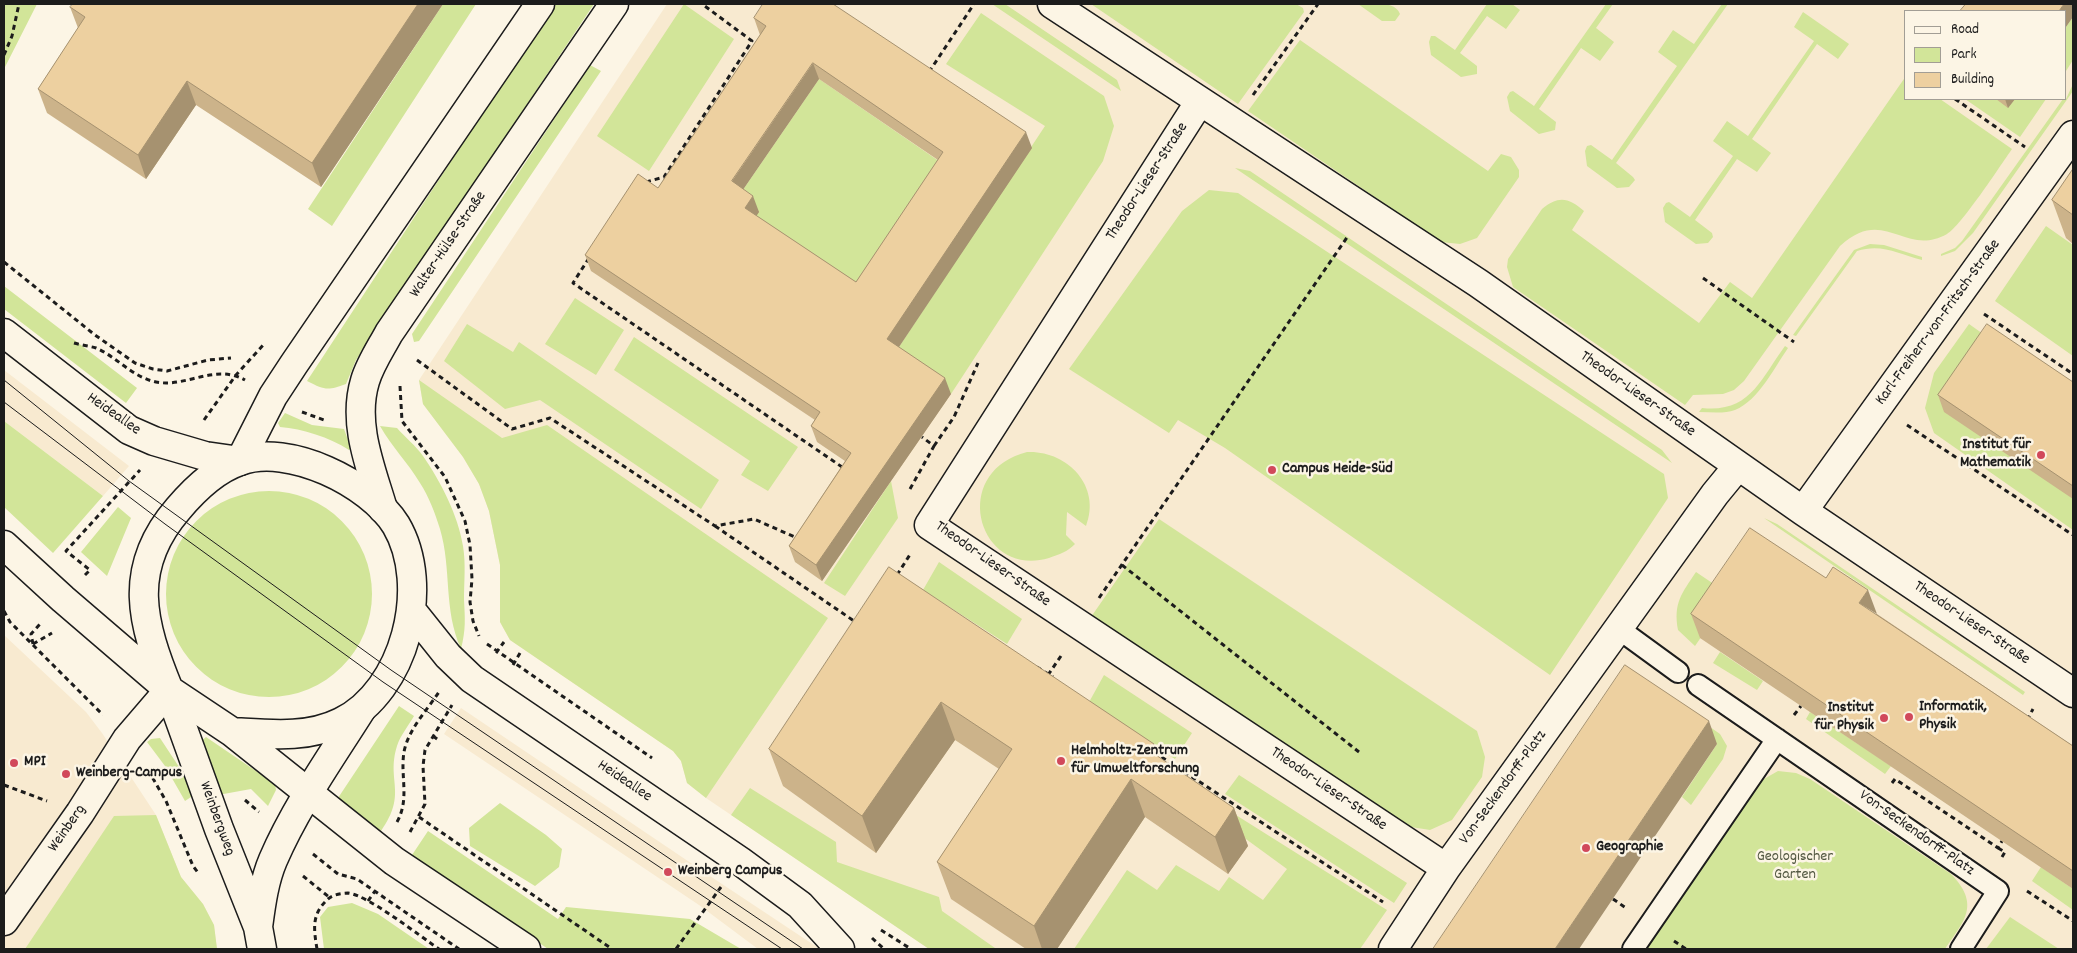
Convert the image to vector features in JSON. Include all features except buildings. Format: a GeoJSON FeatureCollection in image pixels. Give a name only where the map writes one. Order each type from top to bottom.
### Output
{"type":"FeatureCollection","features":[{"type":"Feature","properties":{"kind":"street"},"geometry":{"type":"LineString","coordinates":[[240,461],[274,396],[365,259],[540,4]]}},
{"type":"Feature","properties":{"kind":"street","name":"Walter-Hülse-Straße"},"geometry":{"type":"LineString","coordinates":[[383,509],[364,444],[361,400],[365,380],[389,333],[614,4]]}},
{"type":"Feature","properties":{"kind":"street","name":"Theodor-Lieser-Straße"},"geometry":{"type":"LineString","coordinates":[[1052,4],[1478,283],[1803,511],[2073,692]]}},
{"type":"Feature","properties":{"kind":"street","name":"Theodor-Lieser-Straße"},"geometry":{"type":"LineString","coordinates":[[1200,100],[929,525],[1446,868]]}},
{"type":"Feature","properties":{"kind":"street","name":"Karl-Freiherr-von-Fritsch-Straße"},"geometry":{"type":"LineString","coordinates":[[1803,511],[2073,135]]}},
{"type":"Feature","properties":{"kind":"street","name":"Heideallee"},"geometry":{"type":"LineString","coordinates":[[4,334],[128,430],[154,441],[198,454],[240,461]]}},
{"type":"Feature","properties":{"kind":"street"},"geometry":{"type":"LineString","coordinates":[[240,461],[280,457],[300,461],[346,481],[383,509],[396,525],[410,561],[413,594],[412,611],[403,644],[391,670],[361,710],[307,794],[273,860],[261,903],[260,938]]}},
{"type":"Feature","properties":{"kind":"street","name":"Weinbergweg"},"geometry":{"type":"LineString","coordinates":[[240,461],[204,483],[187,498],[165,524],[150,554],[143,589],[145,622],[154,653],[260,938]]}},
{"type":"Feature","properties":{"kind":"street","name":"Von-Seckendorff-Platz"},"geometry":{"type":"LineString","coordinates":[[1394,949],[1446,868],[1714,494],[1738,466]]}},
{"type":"Feature","properties":{"kind":"street"},"geometry":{"type":"LineString","coordinates":[[4,544],[63,599],[169,690],[232,732],[307,794],[378,848],[444,895],[526,949]]}},
{"type":"Feature","properties":{"kind":"street","name":"Heideallee"},"geometry":{"type":"LineString","coordinates":[[412,611],[464,672],[740,861],[800,905],[840,949]]}},
{"type":"Feature","properties":{"kind":"street","name":"Weinberg"},"geometry":{"type":"LineString","coordinates":[[4,921],[80,813],[127,739],[169,690]]}},
{"type":"Feature","properties":{"kind":"street"},"geometry":{"type":"LineString","coordinates":[[232,732],[279,734],[320,730],[340,723],[361,710]]}},
{"type":"Feature","properties":{"kind":"lane"},"geometry":{"type":"LineString","coordinates":[[1618,629],[1678,672]]}},
{"type":"Feature","properties":{"kind":"lane","name":"Von-Seckendorff-Platz"},"geometry":{"type":"LineString","coordinates":[[1698,685],[1998,891]]}},
{"type":"Feature","properties":{"kind":"lane"},"geometry":{"type":"LineString","coordinates":[[1632,949],[1777,739]]}},
{"type":"Feature","properties":{"kind":"lane"},"geometry":{"type":"LineString","coordinates":[[1961,949],[1998,891]]}},
{"type":"Feature","properties":{"kind":"path"},"geometry":{"type":"LineString","coordinates":[[4,55],[12,36],[19,4]]}},
{"type":"Feature","properties":{"kind":"path"},"geometry":{"type":"LineString","coordinates":[[639,184],[664,177],[752,41],[702,4]]}},
{"type":"Feature","properties":{"kind":"path"},"geometry":{"type":"LineString","coordinates":[[926,78],[974,4]]}},
{"type":"Feature","properties":{"kind":"path"},"geometry":{"type":"LineString","coordinates":[[1234,122],[1318,4]]}},
{"type":"Feature","properties":{"kind":"path"},"geometry":{"type":"LineString","coordinates":[[1957,100],[2052,166]]}},
{"type":"Feature","properties":{"kind":"path"},"geometry":{"type":"LineString","coordinates":[[1045,681],[1081,625],[1366,209]]}},
{"type":"Feature","properties":{"kind":"path"},"geometry":{"type":"LineString","coordinates":[[595,250],[573,283],[847,470],[842,478]]}},
{"type":"Feature","properties":{"kind":"path"},"geometry":{"type":"LineString","coordinates":[[4,262],[95,335],[135,363],[167,371],[208,360],[231,358]]}},
{"type":"Feature","properties":{"kind":"path"},"geometry":{"type":"LineString","coordinates":[[1703,278],[1794,342]]}},
{"type":"Feature","properties":{"kind":"path"},"geometry":{"type":"LineString","coordinates":[[1959,296],[2073,374]]}},
{"type":"Feature","properties":{"kind":"path"},"geometry":{"type":"LineString","coordinates":[[68,342],[96,348],[138,376],[155,382],[172,383],[218,373],[236,374],[322,421],[402,421]]}},
{"type":"Feature","properties":{"kind":"path"},"geometry":{"type":"LineString","coordinates":[[416,360],[512,429],[550,418],[715,526],[861,625]]}},
{"type":"Feature","properties":{"kind":"path"},"geometry":{"type":"LineString","coordinates":[[934,446],[954,417],[978,363]]}},
{"type":"Feature","properties":{"kind":"path"},"geometry":{"type":"LineString","coordinates":[[399,378],[402,421],[445,477],[465,521],[470,545],[472,579],[470,602],[477,634],[464,672],[425,750],[423,766],[425,804],[419,817],[612,949]]}},
{"type":"Feature","properties":{"kind":"path"},"geometry":{"type":"LineString","coordinates":[[1879,406],[2073,535]]}},
{"type":"Feature","properties":{"kind":"path"},"geometry":{"type":"LineString","coordinates":[[90,570],[66,551],[129,481]]}},
{"type":"Feature","properties":{"kind":"path"},"geometry":{"type":"LineString","coordinates":[[715,526],[754,519],[798,539],[804,531]]}},
{"type":"Feature","properties":{"kind":"path"},"geometry":{"type":"LineString","coordinates":[[1122,565],[1359,752]]}},
{"type":"Feature","properties":{"kind":"path"},"geometry":{"type":"LineString","coordinates":[[4,611],[10,622],[33,644]]}},
{"type":"Feature","properties":{"kind":"path"},"geometry":{"type":"LineString","coordinates":[[477,634],[497,651],[650,756],[657,763]]}},
{"type":"Feature","properties":{"kind":"path"},"geometry":{"type":"LineString","coordinates":[[357,880],[399,819],[404,804],[402,768],[407,740],[464,672],[497,651],[504,642]]}},
{"type":"Feature","properties":{"kind":"path"},"geometry":{"type":"LineString","coordinates":[[1033,664],[1056,680]]}},
{"type":"Feature","properties":{"kind":"path"},"geometry":{"type":"LineString","coordinates":[[2024,724],[2034,709]]}},
{"type":"Feature","properties":{"kind":"path"},"geometry":{"type":"LineString","coordinates":[[433,736],[440,741]]}},
{"type":"Feature","properties":{"kind":"path"},"geometry":{"type":"LineString","coordinates":[[1149,749],[1412,922]]}},
{"type":"Feature","properties":{"kind":"path"},"geometry":{"type":"LineString","coordinates":[[4,785],[21,793]]}},
{"type":"Feature","properties":{"kind":"path"},"geometry":{"type":"LineString","coordinates":[[176,825],[212,808],[245,800],[338,874],[357,880],[459,949]]}},
{"type":"Feature","properties":{"kind":"path"},"geometry":{"type":"LineString","coordinates":[[1998,848],[2005,852]]}},
{"type":"Feature","properties":{"kind":"path"},"geometry":{"type":"LineString","coordinates":[[676,949],[740,861]]}},
{"type":"Feature","properties":{"kind":"path"},"geometry":{"type":"LineString","coordinates":[[1998,891],[2022,887],[2073,921]]}},
{"type":"Feature","properties":{"kind":"path"},"geometry":{"type":"LineString","coordinates":[[317,949],[314,919],[318,908],[329,897],[348,893],[356,895],[440,949]]}},
{"type":"Feature","properties":{"kind":"path"},"geometry":{"type":"LineString","coordinates":[[1613,899],[1633,912]]}},
{"type":"Feature","properties":{"kind":"path"},"geometry":{"type":"LineString","coordinates":[[696,911],[701,915]]}},
{"type":"Feature","properties":{"kind":"path"},"geometry":{"type":"LineString","coordinates":[[881,930],[911,949]]}},
{"type":"Feature","properties":{"kind":"path"},"geometry":{"type":"LineString","coordinates":[[870,936],[884,949]]}},
{"type":"Feature","properties":{"kind":"shaded area","name":"Campus Heide-Süd"},"geometry":{"type":"Polygon","coordinates":[[[667,4],[2073,4],[2073,949],[929,949],[706,798],[687,783],[681,761],[673,751],[510,640],[500,622],[500,565],[489,511],[479,484],[463,457],[423,404],[419,380],[667,4]]]}},
{"type":"Feature","properties":{"kind":"shaded area"},"geometry":{"type":"Polygon","coordinates":[[[4,370],[129,466],[103,496],[4,421],[4,370]]]}},
{"type":"Feature","properties":{"kind":"shaded area","name":"Weinberg-Campus"},"geometry":{"type":"Polygon","coordinates":[[[4,635],[86,712],[102,733],[156,815],[181,877],[203,904],[214,925],[217,949],[4,949],[4,635]]]}},
{"type":"Feature","properties":{"kind":"shaded area"},"geometry":{"type":"Polygon","coordinates":[[[461,708],[820,949],[758,949],[699,905],[444,734],[461,708]]]}},
{"type":"Feature","properties":{"kind":"green space"},"geometry":{"type":"Polygon","coordinates":[[[1376,3],[1388,5],[1400,14],[1395,21],[1382,21],[1358,4],[1376,3]]]}},
{"type":"Feature","properties":{"kind":"green space"},"geometry":{"type":"Polygon","coordinates":[[[4,4],[37,4],[4,69],[4,4]]]}},
{"type":"Feature","properties":{"kind":"green space"},"geometry":{"type":"Polygon","coordinates":[[[443,4],[476,4],[332,226],[308,209],[443,4]]]}},
{"type":"Feature","properties":{"kind":"green space"},"geometry":{"type":"Polygon","coordinates":[[[554,4],[594,4],[356,360],[346,384],[326,389],[307,381],[554,4]]]}},
{"type":"Feature","properties":{"kind":"green space"},"geometry":{"type":"Polygon","coordinates":[[[684,4],[734,39],[649,171],[597,136],[684,4]]]}},
{"type":"Feature","properties":{"kind":"green space"},"geometry":{"type":"Polygon","coordinates":[[[992,4],[1005,4],[1117,80],[1121,91],[992,4]]]}},
{"type":"Feature","properties":{"kind":"green space"},"geometry":{"type":"Polygon","coordinates":[[[1091,4],[1296,4],[1303,8],[1304,12],[1238,104],[1091,4]]]}},
{"type":"Feature","properties":{"kind":"green space"},"geometry":{"type":"Polygon","coordinates":[[[1487,4],[1512,4],[1520,10],[1506,29],[1487,16],[1460,53],[1477,66],[1477,74],[1461,77],[1431,55],[1429,42],[1431,36],[1435,36],[1455,50],[1487,4]]]}},
{"type":"Feature","properties":{"kind":"green space"},"geometry":{"type":"Polygon","coordinates":[[[1606,4],[1613,4],[1596,28],[1614,42],[1600,61],[1581,48],[1539,109],[1556,122],[1555,130],[1539,134],[1510,111],[1507,97],[1513,91],[1534,106],[1606,4]]]}},
{"type":"Feature","properties":{"kind":"green space"},"geometry":{"type":"Polygon","coordinates":[[[1722,4],[1728,4],[1616,163],[1635,180],[1629,187],[1617,188],[1587,166],[1585,151],[1587,146],[1591,145],[1612,160],[1677,66],[1658,52],[1673,30],[1694,44],[1722,4]]]}},
{"type":"Feature","properties":{"kind":"green space"},"geometry":{"type":"Polygon","coordinates":[[[1803,12],[1849,44],[1838,59],[1817,44],[1752,139],[1771,153],[1757,172],[1737,159],[1695,220],[1712,233],[1713,237],[1708,243],[1696,244],[1665,222],[1663,208],[1669,202],[1690,217],[1733,156],[1713,141],[1727,121],[1748,136],[1814,41],[1794,27],[1803,12]]]}},
{"type":"Feature","properties":{"kind":"green space"},"geometry":{"type":"Polygon","coordinates":[[[981,13],[1104,96],[1114,126],[1103,161],[951,394],[893,356],[1045,126],[946,64],[981,13]]]}},
{"type":"Feature","properties":{"kind":"green space"},"geometry":{"type":"Polygon","coordinates":[[[2073,17],[2073,60],[2067,69],[2067,26],[2073,17]]]}},
{"type":"Feature","properties":{"kind":"green space"},"geometry":{"type":"Polygon","coordinates":[[[1300,40],[1488,171],[1501,154],[1511,157],[1519,170],[1519,177],[1477,238],[1460,244],[1441,242],[1248,111],[1300,40]]]}},
{"type":"Feature","properties":{"kind":"green space"},"geometry":{"type":"Polygon","coordinates":[[[590,65],[601,71],[419,341],[414,342],[412,334],[590,65]]]}},
{"type":"Feature","properties":{"kind":"green space"},"geometry":{"type":"Polygon","coordinates":[[[819,79],[949,168],[861,298],[751,224],[738,197],[819,79]]]}},
{"type":"Feature","properties":{"kind":"green space"},"geometry":{"type":"Polygon","coordinates":[[[1904,79],[1904,100],[1941,100],[2012,149],[1971,208],[1947,234],[1932,240],[1918,240],[1870,230],[1856,235],[1840,246],[1744,381],[1734,390],[1723,394],[1693,395],[1685,405],[1513,287],[1507,267],[1508,259],[1542,209],[1554,202],[1564,200],[1574,203],[1584,211],[1572,230],[1699,323],[1730,282],[1752,298],[1904,79]]]}},
{"type":"Feature","properties":{"kind":"green space"},"geometry":{"type":"Polygon","coordinates":[[[2073,84],[2073,91],[2067,100],[2073,84]]]}},
{"type":"Feature","properties":{"kind":"green space"},"geometry":{"type":"Polygon","coordinates":[[[1966,100],[2045,100],[2020,137],[1966,100]]]}},
{"type":"Feature","properties":{"kind":"green space"},"geometry":{"type":"Polygon","coordinates":[[[2062,100],[2067,100],[1973,233],[1955,251],[1941,256],[1941,254],[1955,248],[1962,241],[2062,100]]]}},
{"type":"Feature","properties":{"kind":"green space"},"geometry":{"type":"Polygon","coordinates":[[[1235,168],[1250,171],[1662,450],[1672,463],[1235,168]]]}},
{"type":"Feature","properties":{"kind":"green space"},"geometry":{"type":"Polygon","coordinates":[[[1209,190],[1238,193],[1664,474],[1668,498],[1550,675],[1225,448],[1178,420],[1169,433],[1069,369],[1182,211],[1209,190]]]}},
{"type":"Feature","properties":{"kind":"green space"},"geometry":{"type":"Polygon","coordinates":[[[2046,226],[2073,245],[2073,356],[1995,301],[2046,226]]]}},
{"type":"Feature","properties":{"kind":"green space"},"geometry":{"type":"Polygon","coordinates":[[[1870,244],[1884,245],[1922,257],[1922,260],[1890,250],[1874,248],[1857,251],[1796,336],[1793,335],[1854,250],[1870,244]]]}},
{"type":"Feature","properties":{"kind":"green space"},"geometry":{"type":"Polygon","coordinates":[[[4,286],[137,388],[126,403],[4,309],[4,286]]]}},
{"type":"Feature","properties":{"kind":"green space"},"geometry":{"type":"Polygon","coordinates":[[[575,298],[624,330],[596,375],[545,344],[575,298]]]}},
{"type":"Feature","properties":{"kind":"green space"},"geometry":{"type":"Polygon","coordinates":[[[467,324],[513,352],[519,342],[719,480],[701,509],[540,400],[505,409],[444,361],[467,324]]]}},
{"type":"Feature","properties":{"kind":"green space"},"geometry":{"type":"Polygon","coordinates":[[[1969,324],[1993,341],[2073,499],[2073,530],[1934,433],[1925,408],[1934,373],[1969,324]]]}},
{"type":"Feature","properties":{"kind":"green space"},"geometry":{"type":"Polygon","coordinates":[[[634,337],[798,447],[768,491],[741,475],[750,461],[614,370],[634,337]]]}},
{"type":"Feature","properties":{"kind":"green space"},"geometry":{"type":"Polygon","coordinates":[[[1785,346],[1788,348],[1765,383],[1744,405],[1726,412],[1699,412],[1702,408],[1718,408],[1743,400],[1760,382],[1785,346]]]}},
{"type":"Feature","properties":{"kind":"green space"},"geometry":{"type":"Polygon","coordinates":[[[419,380],[502,438],[547,425],[828,618],[706,798],[687,783],[681,761],[673,751],[510,640],[500,622],[500,565],[489,511],[479,484],[463,457],[423,404],[419,380]]]}},
{"type":"Feature","properties":{"kind":"green space"},"geometry":{"type":"Polygon","coordinates":[[[285,413],[312,425],[344,429],[351,448],[349,450],[316,434],[280,427],[278,423],[285,413]]]}},
{"type":"Feature","properties":{"kind":"green space"},"geometry":{"type":"Polygon","coordinates":[[[4,421],[103,496],[53,553],[4,507],[4,421]]]}},
{"type":"Feature","properties":{"kind":"green space"},"geometry":{"type":"Polygon","coordinates":[[[380,426],[397,428],[420,452],[430,466],[453,511],[461,534],[465,566],[465,624],[461,649],[452,619],[444,544],[436,517],[420,483],[380,426]]]}},
{"type":"Feature","properties":{"kind":"green space"},"geometry":{"type":"Polygon","coordinates":[[[1027,452],[1055,457],[1067,464],[1085,484],[1089,497],[1090,511],[1086,526],[1067,512],[1066,535],[1075,544],[1060,554],[1049,558],[1024,560],[1004,553],[990,539],[982,520],[981,500],[987,480],[1002,463],[1027,452]]]}},
{"type":"Feature","properties":{"kind":"green space"},"geometry":{"type":"Polygon","coordinates":[[[891,481],[898,518],[845,596],[824,583],[891,481]]]}},
{"type":"Feature","properties":{"kind":"green space"},"geometry":{"type":"Polygon","coordinates":[[[259,491],[279,491],[299,495],[318,503],[342,521],[360,545],[368,564],[372,594],[368,624],[360,643],[342,667],[318,685],[299,693],[279,697],[259,697],[239,693],[220,685],[204,674],[189,659],[178,643],[170,624],[166,604],[166,584],[170,564],[178,545],[189,529],[204,514],[220,503],[239,495],[259,491]]]}},
{"type":"Feature","properties":{"kind":"green space"},"geometry":{"type":"Polygon","coordinates":[[[118,507],[131,518],[107,576],[81,552],[118,507]]]}},
{"type":"Feature","properties":{"kind":"green space"},"geometry":{"type":"Polygon","coordinates":[[[1764,518],[1777,524],[2025,692],[2023,695],[1764,518]]]}},
{"type":"Feature","properties":{"kind":"green space"},"geometry":{"type":"Polygon","coordinates":[[[1159,519],[1477,731],[1485,757],[1482,777],[1452,820],[1430,830],[1405,826],[1091,617],[1159,519]]]}},
{"type":"Feature","properties":{"kind":"green space"},"geometry":{"type":"Polygon","coordinates":[[[939,562],[1022,619],[1007,644],[923,590],[939,562]]]}},
{"type":"Feature","properties":{"kind":"green space"},"geometry":{"type":"Polygon","coordinates":[[[1696,572],[1730,595],[1695,646],[1678,630],[1677,612],[1683,592],[1696,572]]]}},
{"type":"Feature","properties":{"kind":"green space"},"geometry":{"type":"Polygon","coordinates":[[[1720,652],[1763,681],[1757,690],[1713,663],[1720,652]]]}},
{"type":"Feature","properties":{"kind":"green space"},"geometry":{"type":"Polygon","coordinates":[[[1104,675],[1192,733],[1175,759],[1088,704],[1104,675]]]}},
{"type":"Feature","properties":{"kind":"green space"},"geometry":{"type":"Polygon","coordinates":[[[399,706],[414,716],[402,734],[397,746],[394,758],[395,797],[389,818],[381,831],[339,803],[338,798],[399,706]]]}},
{"type":"Feature","properties":{"kind":"green space"},"geometry":{"type":"Polygon","coordinates":[[[1683,708],[1720,734],[1727,746],[1723,759],[1691,805],[1682,797],[1717,744],[1683,708]]]}},
{"type":"Feature","properties":{"kind":"green space"},"geometry":{"type":"Polygon","coordinates":[[[1810,712],[1891,766],[1885,774],[1806,719],[1810,712]]]}},
{"type":"Feature","properties":{"kind":"green space"},"geometry":{"type":"Polygon","coordinates":[[[206,737],[275,784],[276,790],[268,806],[251,789],[218,795],[200,742],[206,737]]]}},
{"type":"Feature","properties":{"kind":"green space"},"geometry":{"type":"Polygon","coordinates":[[[160,738],[185,776],[194,795],[185,801],[165,766],[147,742],[151,739],[160,738]]]}},
{"type":"Feature","properties":{"kind":"green space","name":"Geologischer Garten"},"geometry":{"type":"Polygon","coordinates":[[[1778,771],[1796,773],[1810,779],[1951,874],[1960,885],[1967,904],[1963,921],[1945,949],[1646,949],[1664,914],[1752,791],[1764,779],[1778,771]]]}},
{"type":"Feature","properties":{"kind":"green space"},"geometry":{"type":"Polygon","coordinates":[[[1239,775],[1407,883],[1394,903],[1225,794],[1239,775]]]}},
{"type":"Feature","properties":{"kind":"green space"},"geometry":{"type":"Polygon","coordinates":[[[750,788],[836,842],[837,862],[939,897],[942,911],[995,948],[1001,949],[929,949],[731,815],[750,788]]]}},
{"type":"Feature","properties":{"kind":"green space"},"geometry":{"type":"Polygon","coordinates":[[[500,803],[546,835],[562,849],[559,867],[535,886],[470,846],[469,828],[500,803]]]}},
{"type":"Feature","properties":{"kind":"green space"},"geometry":{"type":"Polygon","coordinates":[[[1220,805],[1387,910],[1360,949],[1074,949],[1127,870],[1157,890],[1176,865],[1219,891],[1229,877],[1263,900],[1287,869],[1213,815],[1220,805]]]}},
{"type":"Feature","properties":{"kind":"green space"},"geometry":{"type":"Polygon","coordinates":[[[156,815],[181,877],[203,904],[214,925],[217,949],[25,949],[114,816],[156,815]]]}},
{"type":"Feature","properties":{"kind":"green space"},"geometry":{"type":"Polygon","coordinates":[[[428,831],[558,919],[566,907],[690,919],[741,949],[548,949],[412,855],[428,831]]]}},
{"type":"Feature","properties":{"kind":"green space"},"geometry":{"type":"Polygon","coordinates":[[[2041,867],[2073,889],[2073,910],[2032,881],[2041,867]]]}},
{"type":"Feature","properties":{"kind":"green space"},"geometry":{"type":"Polygon","coordinates":[[[352,903],[378,914],[429,949],[324,949],[320,917],[328,907],[352,903]]]}},
{"type":"Feature","properties":{"kind":"green space"},"geometry":{"type":"Polygon","coordinates":[[[2010,917],[2059,949],[1986,949],[2010,917]]]}},
{"type":"Feature","properties":{"kind":"tram line"},"geometry":{"type":"LineString","coordinates":[[4,380],[129,481],[391,670],[803,949]]}},
{"type":"Feature","properties":{"kind":"tram line"},"geometry":{"type":"LineString","coordinates":[[4,402],[165,524],[383,682],[782,949]]}},
{"type":"Feature","properties":{"kind":"place","name":"Institut für Mathematik"},"geometry":{"type":"Point","coordinates":[2041,455]}},
{"type":"Feature","properties":{"kind":"place","name":"Campus Heide-Süd"},"geometry":{"type":"Point","coordinates":[1272,470]}},
{"type":"Feature","properties":{"kind":"place","name":"Informatik, Physik"},"geometry":{"type":"Point","coordinates":[1909,717]}},
{"type":"Feature","properties":{"kind":"place","name":"Institut für Physik"},"geometry":{"type":"Point","coordinates":[1884,718]}},
{"type":"Feature","properties":{"kind":"place","name":"Helmholtz-Zentrum für Umweltforschung"},"geometry":{"type":"Point","coordinates":[1061,761]}},
{"type":"Feature","properties":{"kind":"place","name":"MPI"},"geometry":{"type":"Point","coordinates":[14,763]}},
{"type":"Feature","properties":{"kind":"place","name":"Weinberg-Campus"},"geometry":{"type":"Point","coordinates":[66,774]}},
{"type":"Feature","properties":{"kind":"place","name":"Geographie"},"geometry":{"type":"Point","coordinates":[1586,848]}},
{"type":"Feature","properties":{"kind":"place","name":"Weinberg Campus"},"geometry":{"type":"Point","coordinates":[668,872]}}]}
